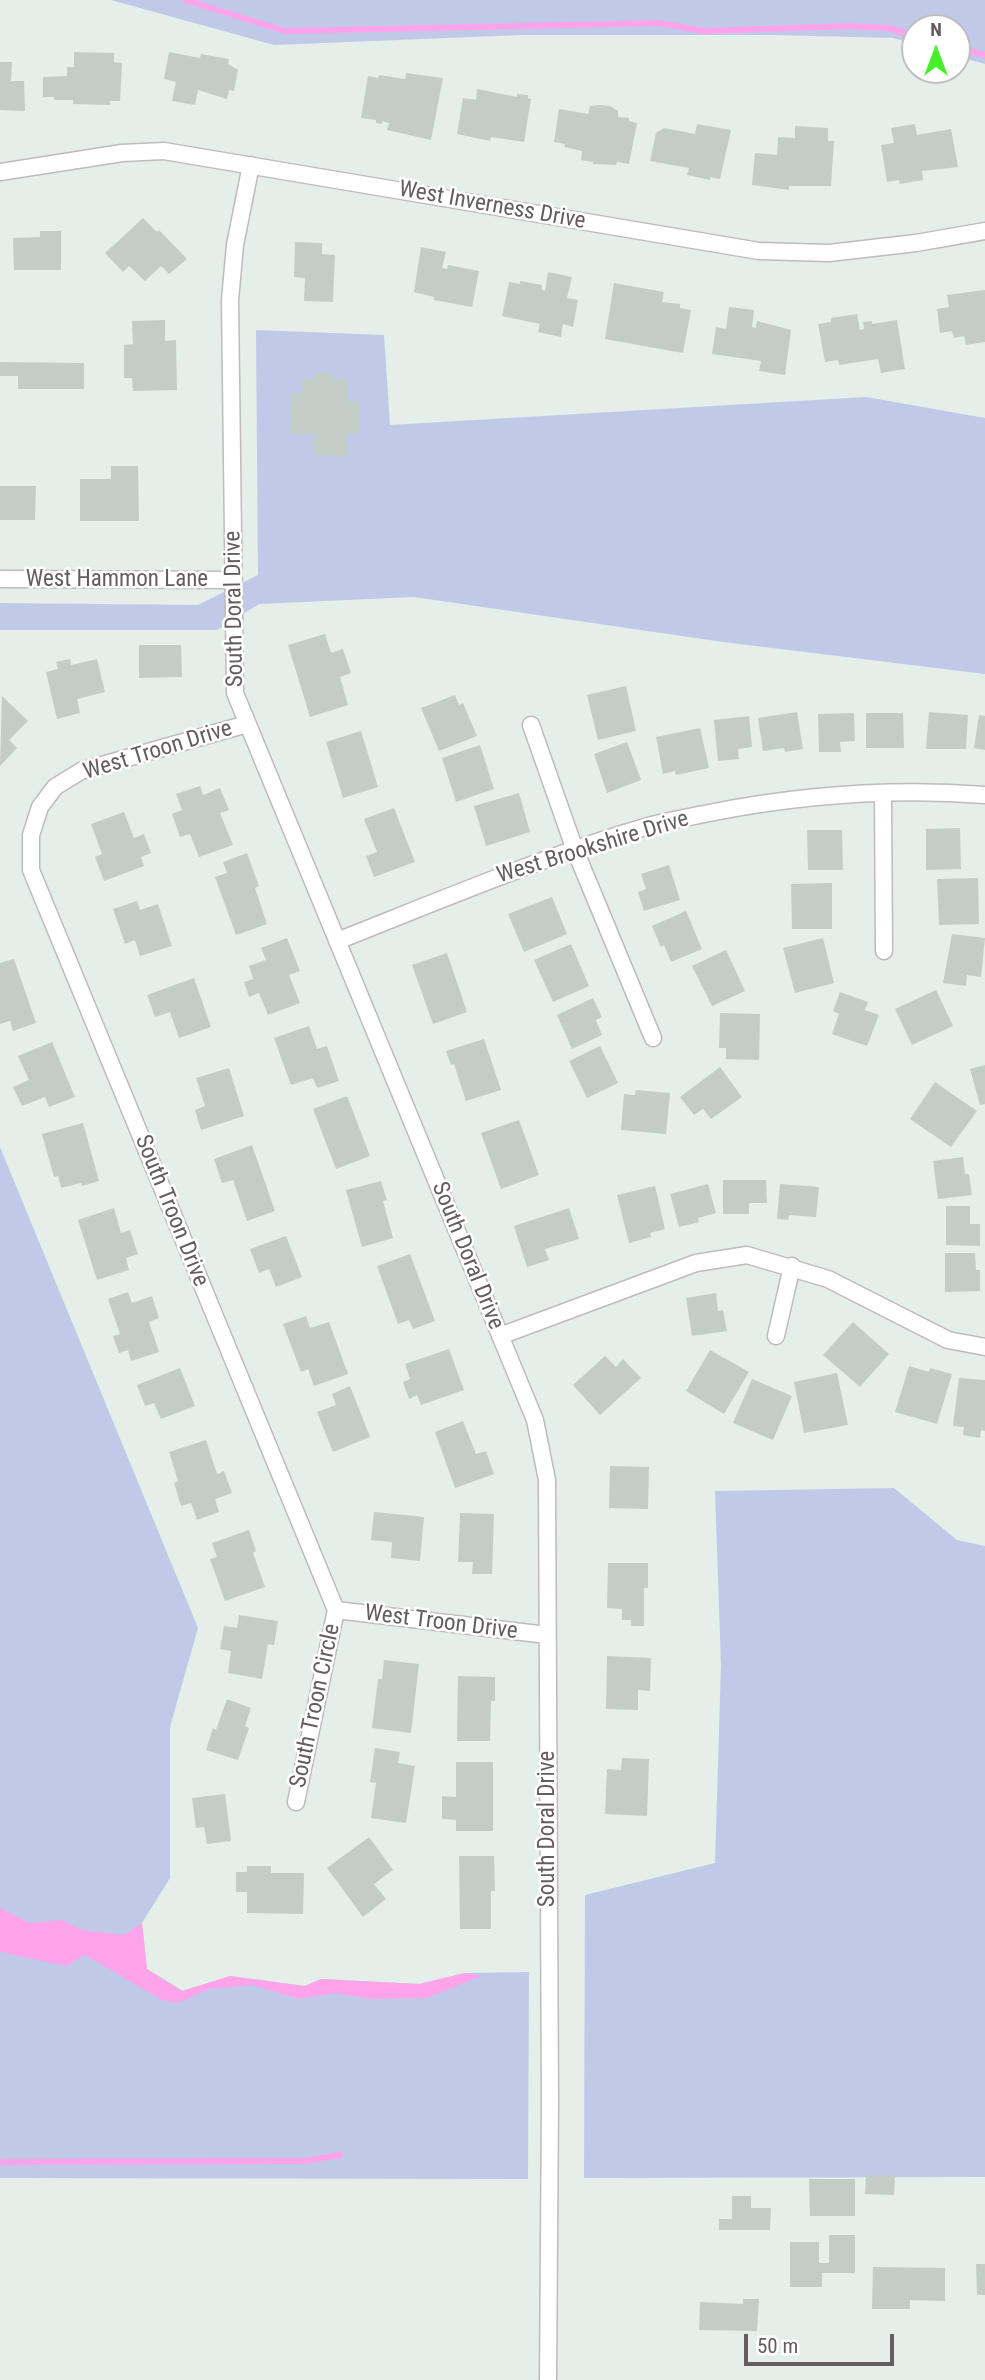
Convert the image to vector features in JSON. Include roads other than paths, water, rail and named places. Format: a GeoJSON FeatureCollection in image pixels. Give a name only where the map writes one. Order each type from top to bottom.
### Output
{"type":"FeatureCollection","features":[{"type":"Feature","properties":{"kind":"street","name":"West Inverness Drive"},"geometry":{"type":"LineString","coordinates":[[0,172],[122,153],[164,151],[759,251],[829,253],[916,243],[985,230]]}},
{"type":"Feature","properties":{"kind":"street","name":"South Doral Drive"},"geometry":{"type":"LineString","coordinates":[[251,165],[234,245],[230,300],[235,693],[535,1420],[547,1480],[550,2102],[548,2380]]}},
{"type":"Feature","properties":{"kind":"street","name":"West Hammon Lane"},"geometry":{"type":"LineString","coordinates":[[0,579],[234,580]]}},
{"type":"Feature","properties":{"kind":"street","name":"West Troon Drive"},"geometry":{"type":"LineString","coordinates":[[40,807],[55,787],[81,771],[247,724]]}},
{"type":"Feature","properties":{"kind":"street"},"geometry":{"type":"LineString","coordinates":[[531,725],[575,850],[653,1038]]}},
{"type":"Feature","properties":{"kind":"street","name":"West Brookshire Drive"},"geometry":{"type":"LineString","coordinates":[[337,941],[527,866],[654,824],[751,805],[822,796],[929,791],[985,795]]}},
{"type":"Feature","properties":{"kind":"street"},"geometry":{"type":"LineString","coordinates":[[883,793],[884,951]]}},
{"type":"Feature","properties":{"kind":"street","name":"South Troon Drive"},"geometry":{"type":"LineString","coordinates":[[40,807],[31,835],[31,870],[335,1611]]}},
{"type":"Feature","properties":{"kind":"street"},"geometry":{"type":"LineString","coordinates":[[500,1336],[696,1263],[747,1255],[792,1266],[828,1279],[948,1339],[985,1347]]}},
{"type":"Feature","properties":{"kind":"street"},"geometry":{"type":"LineString","coordinates":[[776,1336],[792,1266]]}},
{"type":"Feature","properties":{"kind":"street","name":"West Troon Drive"},"geometry":{"type":"LineString","coordinates":[[335,1611],[547,1635]]}},
{"type":"Feature","properties":{"kind":"street","name":"South Troon Circle"},"geometry":{"type":"LineString","coordinates":[[296,1802],[335,1611]]}},
{"type":"Feature","properties":{"kind":"waterway"},"geometry":{"type":"LineString","coordinates":[[185,0],[285,31],[660,23],[704,31],[850,26],[888,28],[901,32]]}},
{"type":"Feature","properties":{"kind":"waterway"},"geometry":{"type":"LineString","coordinates":[[971,51],[985,55]]}},
{"type":"Feature","properties":{"kind":"waterway"},"geometry":{"type":"LineString","coordinates":[[0,2162],[305,2161],[340,2155]]}}]}
